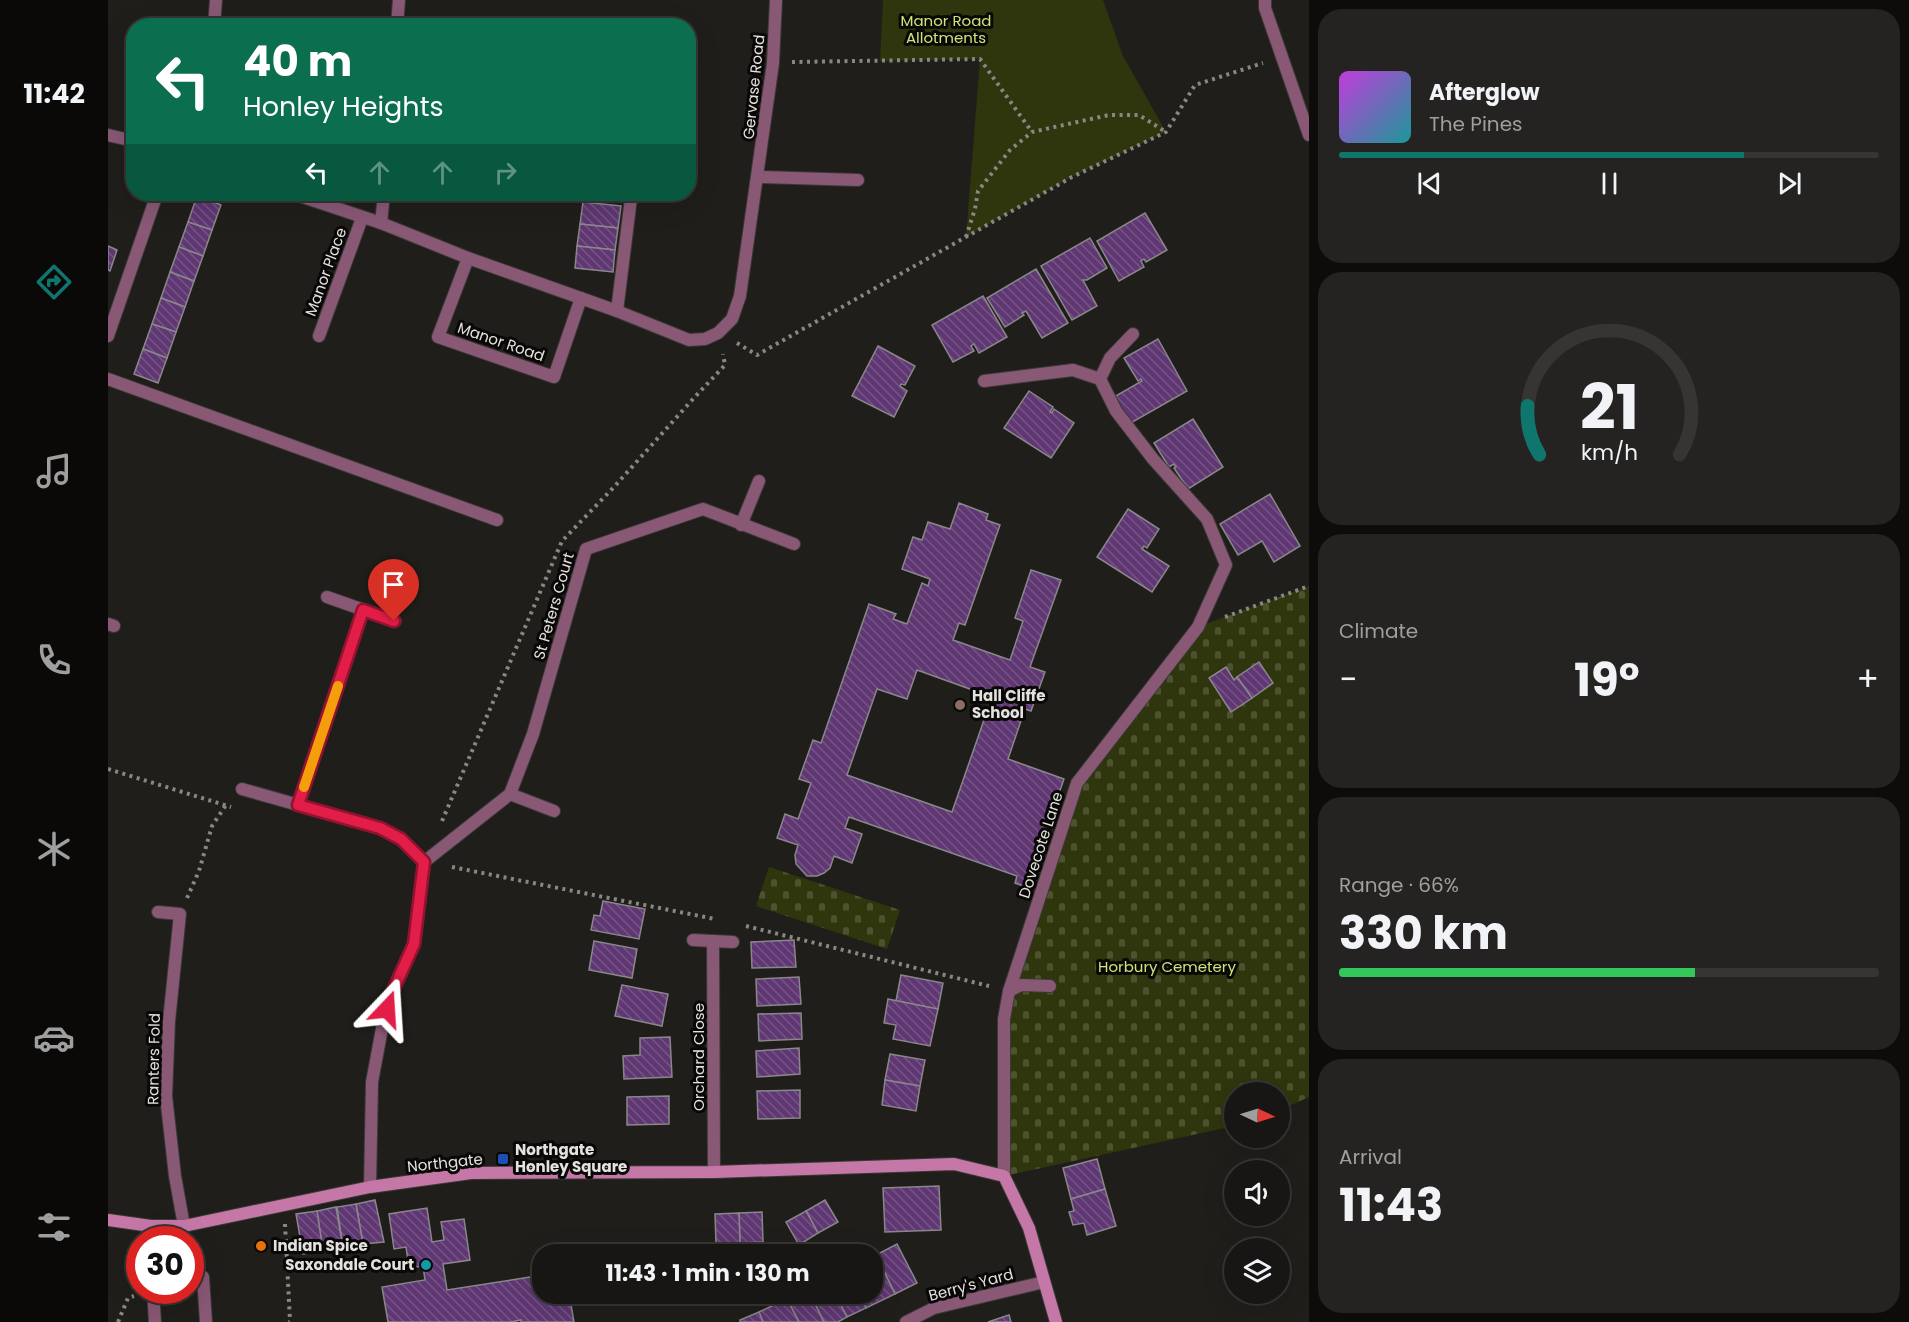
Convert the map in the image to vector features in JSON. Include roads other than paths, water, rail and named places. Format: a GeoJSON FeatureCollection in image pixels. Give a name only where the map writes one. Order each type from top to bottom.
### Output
{"type":"FeatureCollection","features":[{"type":"Feature","properties":{"kind":"street"},"geometry":{"type":"LineString","coordinates":[[215,18],[216,0]]}},
{"type":"Feature","properties":{"kind":"street"},"geometry":{"type":"LineString","coordinates":[[398,18],[399,0]]}},
{"type":"Feature","properties":{"kind":"street","name":"Gervase Road"},"geometry":{"type":"LineString","coordinates":[[617,311],[690,340],[705,339],[718,333],[732,319],[740,296],[758,177],[773,63],[776,0]]}},
{"type":"Feature","properties":{"kind":"street"},"geometry":{"type":"LineString","coordinates":[[1265,0],[1265,8],[1309,135]]}},
{"type":"Feature","properties":{"kind":"street"},"geometry":{"type":"LineString","coordinates":[[108,135],[126,139]]}},
{"type":"Feature","properties":{"kind":"street"},"geometry":{"type":"LineString","coordinates":[[758,177],[858,180]]}},
{"type":"Feature","properties":{"kind":"street"},"geometry":{"type":"LineString","coordinates":[[108,336],[155,201]]}},
{"type":"Feature","properties":{"kind":"street"},"geometry":{"type":"LineString","coordinates":[[314,201],[617,311],[631,201]]}},
{"type":"Feature","properties":{"kind":"street"},"geometry":{"type":"LineString","coordinates":[[381,224],[383,201]]}},
{"type":"Feature","properties":{"kind":"street","name":"Manor Place"},"geometry":{"type":"LineString","coordinates":[[319,336],[362,218]]}},
{"type":"Feature","properties":{"kind":"street","name":"Manor Road"},"geometry":{"type":"LineString","coordinates":[[468,258],[438,337],[554,377],[581,298]]}},
{"type":"Feature","properties":{"kind":"street"},"geometry":{"type":"LineString","coordinates":[[984,381],[1073,370],[1100,379],[1110,358],[1133,334]]}},
{"type":"Feature","properties":{"kind":"street"},"geometry":{"type":"LineString","coordinates":[[108,379],[496,520]]}},
{"type":"Feature","properties":{"kind":"street","name":"Dovecote Lane"},"geometry":{"type":"LineString","coordinates":[[1056,1322],[1029,1228],[1004,1176],[1004,1019],[1009,991],[1077,783],[1198,627],[1226,565],[1207,519],[1153,459],[1116,411],[1100,379]]}},
{"type":"Feature","properties":{"kind":"street"},"geometry":{"type":"LineString","coordinates":[[741,525],[759,481]]}},
{"type":"Feature","properties":{"kind":"street","name":"St Peters Court"},"geometry":{"type":"LineString","coordinates":[[510,794],[533,734],[586,549],[704,509],[794,544]]}},
{"type":"Feature","properties":{"kind":"street"},"geometry":{"type":"LineString","coordinates":[[327,597],[394,621]]}},
{"type":"Feature","properties":{"kind":"street"},"geometry":{"type":"LineString","coordinates":[[298,805],[363,610]]}},
{"type":"Feature","properties":{"kind":"street"},"geometry":{"type":"LineString","coordinates":[[242,789],[380,828],[401,839],[424,862]]}},
{"type":"Feature","properties":{"kind":"street"},"geometry":{"type":"LineString","coordinates":[[370,1187],[372,1082],[383,1023],[391,995],[414,944],[424,862],[510,794],[554,811]]}},
{"type":"Feature","properties":{"kind":"street","name":"Ranters Fold"},"geometry":{"type":"LineString","coordinates":[[158,912],[180,914],[169,1021],[166,1096],[175,1176],[184,1226]]}},
{"type":"Feature","properties":{"kind":"street"},"geometry":{"type":"LineString","coordinates":[[693,940],[733,942]]}},
{"type":"Feature","properties":{"kind":"street","name":"Orchard Close"},"geometry":{"type":"LineString","coordinates":[[713,941],[714,1172]]}},
{"type":"Feature","properties":{"kind":"street"},"geometry":{"type":"LineString","coordinates":[[1009,991],[1021,985],[1050,986]]}},
{"type":"Feature","properties":{"kind":"street","name":"Northgate"},"geometry":{"type":"LineString","coordinates":[[184,1226],[370,1187],[471,1173],[714,1172],[954,1164],[1004,1176]]}},
{"type":"Feature","properties":{"kind":"street","name":"Northgate"},"geometry":{"type":"LineString","coordinates":[[108,1220],[128,1226]]}},
{"type":"Feature","properties":{"kind":"street","name":"Berry's Yard"},"geometry":{"type":"LineString","coordinates":[[906,1322],[934,1308],[1044,1282]]}},
{"type":"Feature","properties":{"kind":"street"},"geometry":{"type":"LineString","coordinates":[[204,1291],[206,1322]]}},
{"type":"Feature","properties":{"kind":"street"},"geometry":{"type":"LineString","coordinates":[[154,1304],[155,1322]]}},
{"type":"Feature","properties":{"kind":"place","name":"Hall Cliffe School"},"geometry":{"type":"Point","coordinates":[960,705]}},
{"type":"Feature","properties":{"kind":"place","name":"Northgate Honley Square"},"geometry":{"type":"Point","coordinates":[503,1159]}},
{"type":"Feature","properties":{"kind":"place","name":"Indian Spice"},"geometry":{"type":"Point","coordinates":[261,1246]}},
{"type":"Feature","properties":{"kind":"place","name":"Saxondale Court"},"geometry":{"type":"Point","coordinates":[426,1265]}},
{"type":"Feature","properties":{"kind":"park label","name":"Manor Road Allotments"},"geometry":{"type":"Point","coordinates":[946,30]}},
{"type":"Feature","properties":{"kind":"park label","name":"Horbury Cemetery"},"geometry":{"type":"Point","coordinates":[1167,967]}}]}
